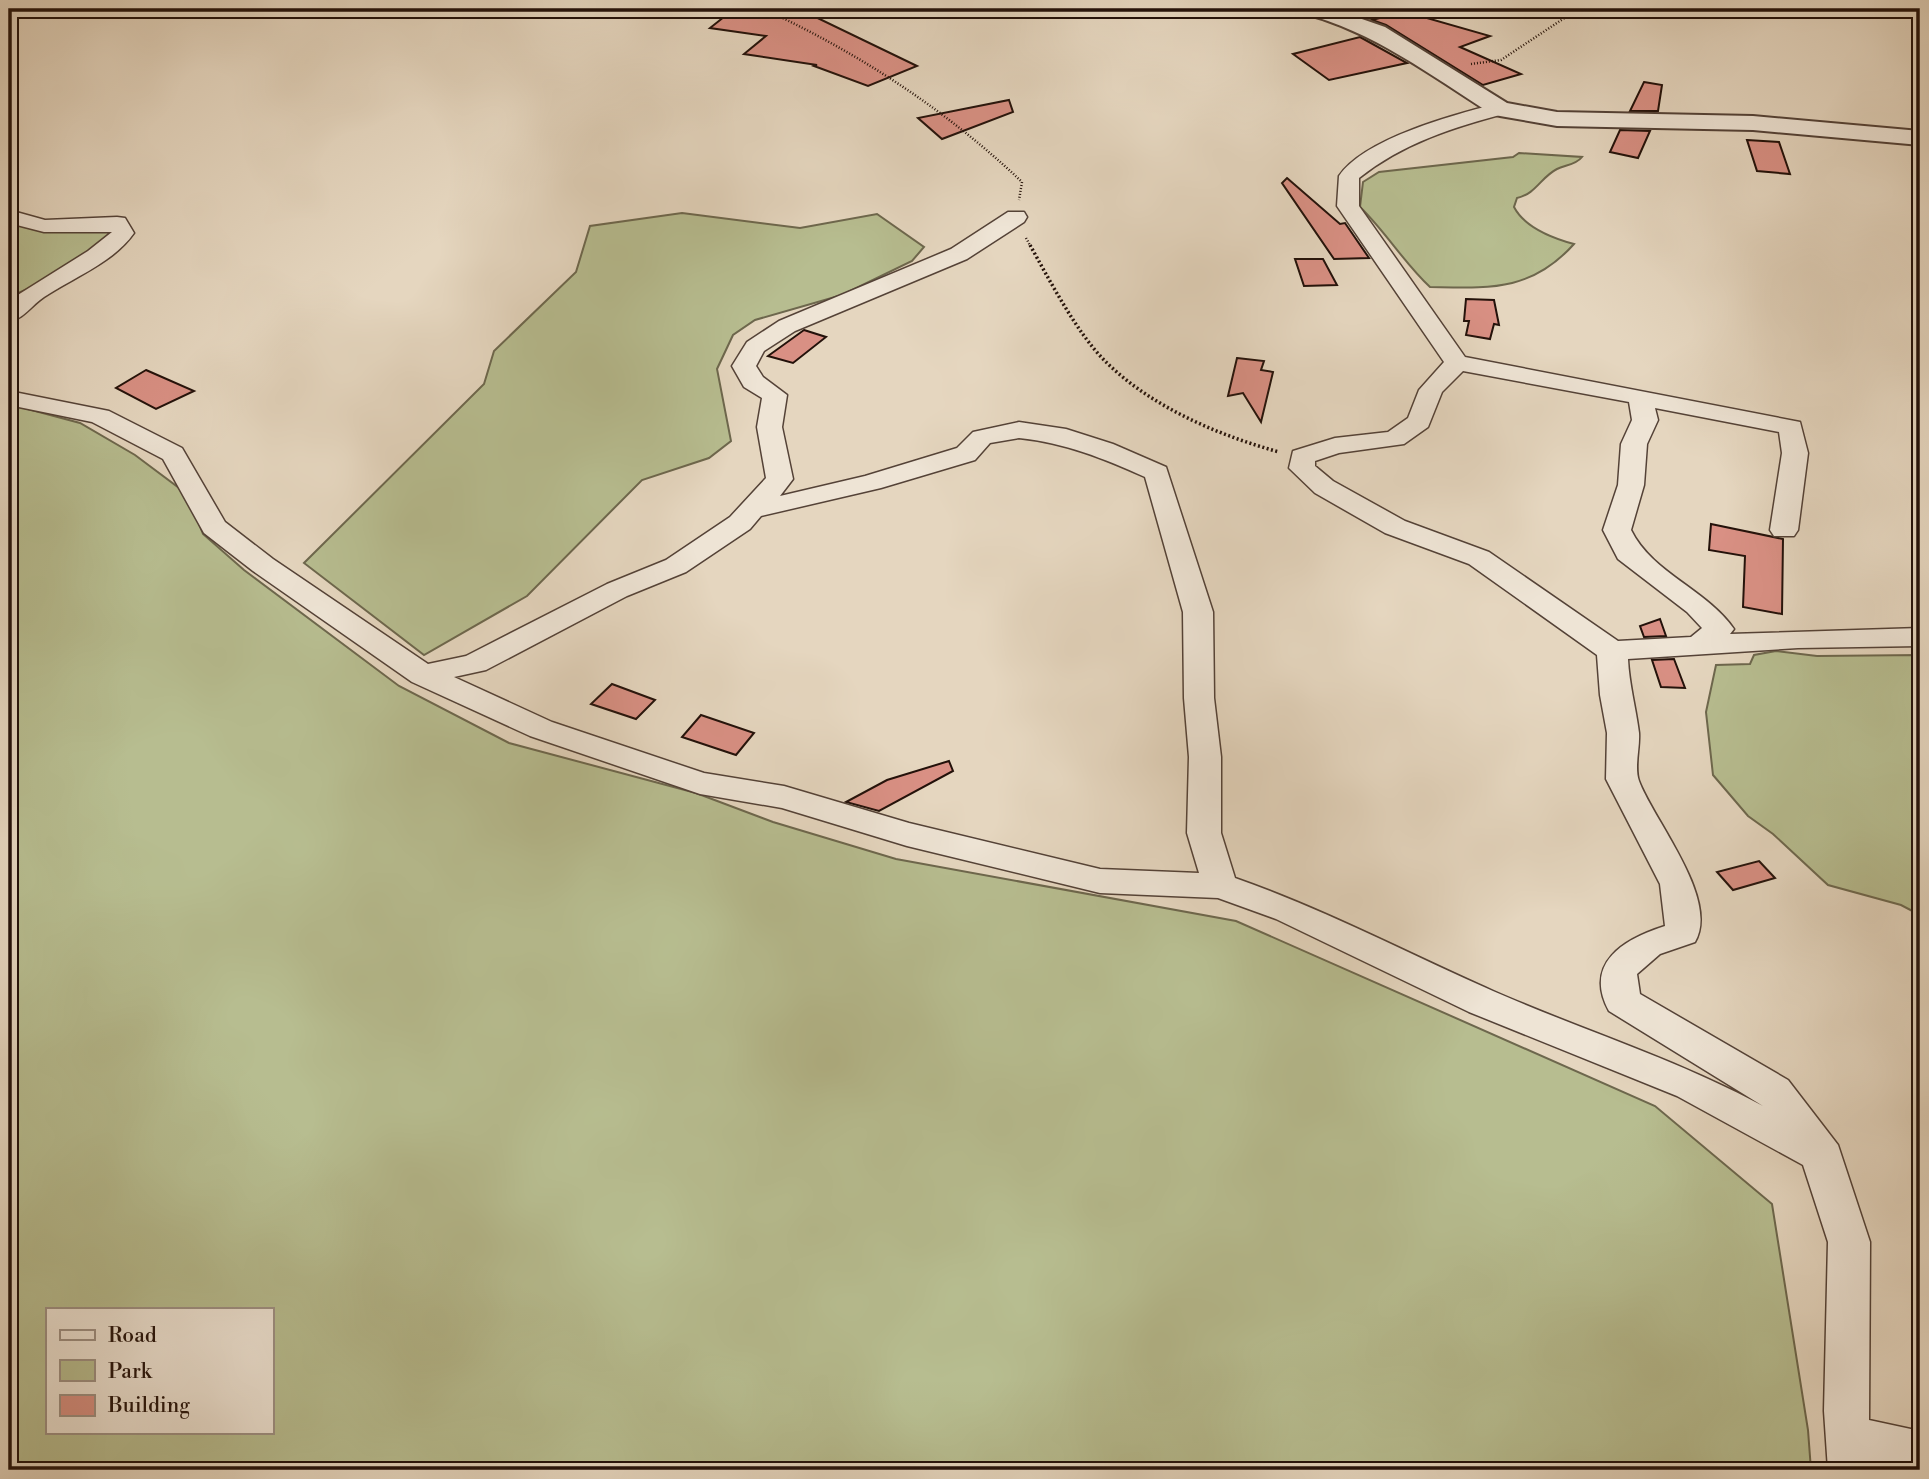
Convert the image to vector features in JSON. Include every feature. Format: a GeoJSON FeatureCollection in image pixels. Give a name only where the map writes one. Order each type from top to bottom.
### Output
{"type":"FeatureCollection","features":[{"type":"Feature","properties":{"kind":"street"},"geometry":{"type":"LineString","coordinates":[[1309,9],[1341,17],[1377,32],[1500,109],[1557,118],[1753,123],[1920,138]]}},
{"type":"Feature","properties":{"kind":"street"},"geometry":{"type":"LineString","coordinates":[[1500,109],[1405,140],[1372,156],[1349,176],[1348,206],[1457,363],[1543,376],[1641,399],[1791,427],[1796,453],[1784,530]]}},
{"type":"Feature","properties":{"kind":"street"},"geometry":{"type":"LineString","coordinates":[[9,216],[44,226],[117,223],[122,233],[106,251],[23,300],[9,315]]}},
{"type":"Feature","properties":{"kind":"street"},"geometry":{"type":"LineString","coordinates":[[423,675],[475,663],[617,590],[676,566],[740,523],[780,479],[769,439],[769,412],[775,395],[753,382],[744,366],[755,347],[787,326],[959,254],[1016,217]]}},
{"type":"Feature","properties":{"kind":"street"},"geometry":{"type":"LineString","coordinates":[[1457,363],[1431,390],[1419,422],[1395,439],[1335,446],[1302,457],[1301,468],[1324,487],[1395,527],[1479,558],[1612,651],[1798,639],[1920,637]]}},
{"type":"Feature","properties":{"kind":"street"},"geometry":{"type":"LineString","coordinates":[[9,398],[100,416],[173,454],[214,527],[263,565],[423,675],[541,729],[700,783],[784,797],[907,834],[1100,881],[1220,886],[1288,910],[1482,1002],[1691,1085],[1824,1157]]}},
{"type":"Feature","properties":{"kind":"street"},"geometry":{"type":"LineString","coordinates":[[1641,399],[1645,420],[1634,444],[1631,485],[1616,530],[1628,553],[1697,606],[1720,629],[1698,646]]}},
{"type":"Feature","properties":{"kind":"street"},"geometry":{"type":"LineString","coordinates":[[752,510],[872,482],[955,458],[966,454],[982,437],[1019,430],[1069,437],[1104,449],[1157,474],[1198,612],[1199,698],[1205,757],[1205,833],[1220,886]]}},
{"type":"Feature","properties":{"kind":"street"},"geometry":{"type":"LineString","coordinates":[[1612,651],[1615,695],[1623,733],[1622,779],[1677,884],[1684,933],[1647,945],[1619,970],[1622,1001],[1774,1091],[1824,1157],[1823,1168],[1849,1242],[1849,1453],[1920,1452]]}},
{"type":"Feature","properties":{"kind":"path"},"geometry":{"type":"LineString","coordinates":[[764,9],[813,31],[899,79],[998,157],[1022,182],[1016,217],[1058,295],[1105,361],[1155,398],[1232,439],[1302,457]]}},
{"type":"Feature","properties":{"kind":"path"},"geometry":{"type":"LineString","coordinates":[[1440,72],[1459,66],[1501,60],[1578,9]]}},
{"type":"Feature","properties":{"kind":"green space"},"geometry":{"type":"Polygon","coordinates":[[[1519,153],[1582,157],[1577,162],[1551,172],[1529,193],[1517,198],[1514,207],[1525,221],[1548,235],[1574,244],[1558,260],[1525,279],[1490,286],[1430,287],[1360,207],[1363,182],[1379,172],[1513,157],[1519,153]]]}},
{"type":"Feature","properties":{"kind":"green space"},"geometry":{"type":"Polygon","coordinates":[[[682,213],[800,228],[877,214],[924,247],[912,261],[842,295],[755,320],[733,335],[717,369],[731,441],[709,458],[642,480],[527,596],[424,655],[304,563],[484,384],[494,351],[576,272],[590,226],[682,213]]]}},
{"type":"Feature","properties":{"kind":"green space"},"geometry":{"type":"Polygon","coordinates":[[[9,223],[41,229],[107,226],[115,234],[58,276],[9,297],[9,223]]]}},
{"type":"Feature","properties":{"kind":"green space"},"geometry":{"type":"Polygon","coordinates":[[[9,404],[80,423],[135,455],[187,494],[203,534],[244,570],[399,686],[509,743],[696,793],[773,822],[896,859],[1236,921],[1655,1106],[1772,1204],[1808,1430],[1811,1470],[9,1470],[9,404]]]}},
{"type":"Feature","properties":{"kind":"green space"},"geometry":{"type":"Polygon","coordinates":[[[1776,651],[1817,656],[1920,655],[1920,915],[1901,905],[1828,885],[1773,834],[1748,816],[1713,775],[1706,712],[1716,665],[1750,664],[1754,655],[1776,651]]]}},
{"type":"Feature","properties":{"kind":"building"},"geometry":{"type":"Polygon","coordinates":[[[734,9],[799,9],[917,66],[868,86],[814,66],[817,65],[744,54],[766,36],[710,28],[734,9]]]}},
{"type":"Feature","properties":{"kind":"building"},"geometry":{"type":"Polygon","coordinates":[[[1395,14],[1405,17],[1413,14],[1490,36],[1460,47],[1521,74],[1483,85],[1386,25],[1372,20],[1395,14]]]}},
{"type":"Feature","properties":{"kind":"building"},"geometry":{"type":"Polygon","coordinates":[[[1360,37],[1407,63],[1329,80],[1293,54],[1360,37]]]}},
{"type":"Feature","properties":{"kind":"building"},"geometry":{"type":"Polygon","coordinates":[[[1644,82],[1662,85],[1658,111],[1630,111],[1644,82]]]}},
{"type":"Feature","properties":{"kind":"building"},"geometry":{"type":"Polygon","coordinates":[[[1009,100],[1013,112],[942,139],[918,118],[1009,100]]]}},
{"type":"Feature","properties":{"kind":"building"},"geometry":{"type":"Polygon","coordinates":[[[1620,130],[1650,131],[1638,158],[1610,152],[1620,130]]]}},
{"type":"Feature","properties":{"kind":"building"},"geometry":{"type":"Polygon","coordinates":[[[1747,140],[1779,142],[1790,174],[1757,171],[1747,140]]]}},
{"type":"Feature","properties":{"kind":"building"},"geometry":{"type":"Polygon","coordinates":[[[1287,178],[1340,224],[1345,223],[1369,258],[1334,259],[1282,183],[1287,178]]]}},
{"type":"Feature","properties":{"kind":"building"},"geometry":{"type":"Polygon","coordinates":[[[1295,259],[1323,259],[1337,285],[1304,286],[1295,259]]]}},
{"type":"Feature","properties":{"kind":"building"},"geometry":{"type":"Polygon","coordinates":[[[1466,299],[1494,300],[1499,325],[1494,324],[1490,339],[1466,335],[1469,321],[1464,321],[1466,299]]]}},
{"type":"Feature","properties":{"kind":"building"},"geometry":{"type":"Polygon","coordinates":[[[804,330],[826,337],[793,363],[768,356],[804,330]]]}},
{"type":"Feature","properties":{"kind":"building"},"geometry":{"type":"Polygon","coordinates":[[[1237,358],[1264,361],[1261,370],[1273,372],[1261,422],[1243,393],[1228,396],[1237,358]]]}},
{"type":"Feature","properties":{"kind":"building"},"geometry":{"type":"Polygon","coordinates":[[[146,370],[194,391],[156,409],[116,388],[146,370]]]}},
{"type":"Feature","properties":{"kind":"building"},"geometry":{"type":"Polygon","coordinates":[[[1711,524],[1783,539],[1782,614],[1743,607],[1745,556],[1709,550],[1711,524]]]}},
{"type":"Feature","properties":{"kind":"building"},"geometry":{"type":"Polygon","coordinates":[[[1660,619],[1666,636],[1644,637],[1640,626],[1660,619]]]}},
{"type":"Feature","properties":{"kind":"building"},"geometry":{"type":"Polygon","coordinates":[[[1674,659],[1685,688],[1661,687],[1652,660],[1674,659]]]}},
{"type":"Feature","properties":{"kind":"building"},"geometry":{"type":"Polygon","coordinates":[[[612,684],[655,700],[636,719],[591,704],[612,684]]]}},
{"type":"Feature","properties":{"kind":"building"},"geometry":{"type":"Polygon","coordinates":[[[701,715],[754,733],[736,755],[682,737],[701,715]]]}},
{"type":"Feature","properties":{"kind":"building"},"geometry":{"type":"Polygon","coordinates":[[[949,761],[953,771],[879,811],[846,802],[887,780],[949,761]]]}},
{"type":"Feature","properties":{"kind":"building"},"geometry":{"type":"Polygon","coordinates":[[[1759,861],[1775,878],[1733,890],[1717,872],[1759,861]]]}}]}
